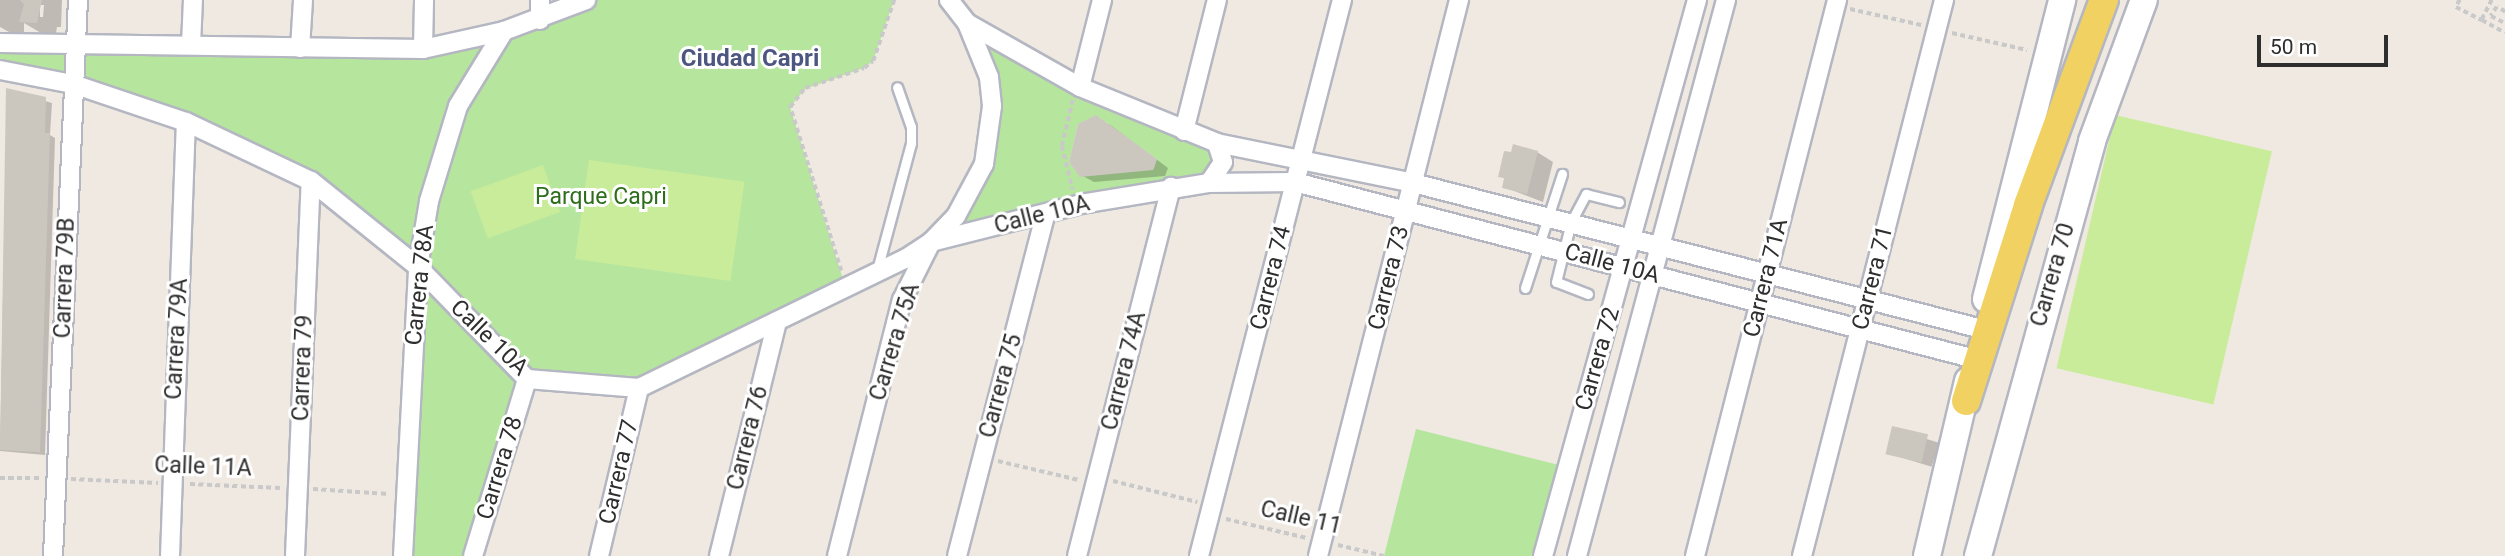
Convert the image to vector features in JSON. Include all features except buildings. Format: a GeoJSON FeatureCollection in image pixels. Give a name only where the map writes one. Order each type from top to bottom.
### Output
{"type":"FeatureCollection","features":[{"type":"Feature","properties":{"kind":"main road"},"geometry":{"type":"LineString","coordinates":[[1966,401],[2045,158],[2104,0]]}},
{"type":"Feature","properties":{"kind":"street","name":"Carrera 79B"},"geometry":{"type":"LineString","coordinates":[[53,556],[78,0]]}},
{"type":"Feature","properties":{"kind":"street"},"geometry":{"type":"LineString","coordinates":[[191,45],[192,0]]}},
{"type":"Feature","properties":{"kind":"street"},"geometry":{"type":"LineString","coordinates":[[300,48],[303,0]]}},
{"type":"Feature","properties":{"kind":"street"},"geometry":{"type":"LineString","coordinates":[[423,49],[424,0]]}},
{"type":"Feature","properties":{"kind":"street"},"geometry":{"type":"LineString","coordinates":[[540,0],[540,20]]}},
{"type":"Feature","properties":{"kind":"street"},"geometry":{"type":"LineString","coordinates":[[0,43],[423,49],[504,31],[540,20],[586,0]]}},
{"type":"Feature","properties":{"kind":"street","name":"Calle 10A"},"geometry":{"type":"LineString","coordinates":[[949,0],[967,23],[1080,87],[1217,144],[1413,183],[1978,328]]}},
{"type":"Feature","properties":{"kind":"street"},"geometry":{"type":"LineString","coordinates":[[1080,87],[1102,0]]}},
{"type":"Feature","properties":{"kind":"street"},"geometry":{"type":"LineString","coordinates":[[1184,131],[1217,0]]}},
{"type":"Feature","properties":{"kind":"street","name":"Carrera 74"},"geometry":{"type":"LineString","coordinates":[[1199,556],[1342,0]]}},
{"type":"Feature","properties":{"kind":"street","name":"Carrera 73"},"geometry":{"type":"LineString","coordinates":[[1320,548],[1460,0]]}},
{"type":"Feature","properties":{"kind":"street","name":"Carrera 72"},"geometry":{"type":"LineString","coordinates":[[1543,556],[1625,268],[1697,0]]}},
{"type":"Feature","properties":{"kind":"street","name":"Carrera 72"},"geometry":{"type":"LineString","coordinates":[[1577,556],[1656,276],[1726,0]]}},
{"type":"Feature","properties":{"kind":"street","name":"Carrera 71"},"geometry":{"type":"LineString","coordinates":[[1802,556],[1944,0]]}},
{"type":"Feature","properties":{"kind":"street","name":"Carrera 70"},"geometry":{"type":"LineString","coordinates":[[1978,556],[2092,141],[2144,0]]}},
{"type":"Feature","properties":{"kind":"street","name":"Carrera 71A"},"geometry":{"type":"LineString","coordinates":[[1695,556],[1836,3]]}},
{"type":"Feature","properties":{"kind":"street"},"geometry":{"type":"LineString","coordinates":[[1927,556],[1966,401],[1970,358],[2064,6]]}},
{"type":"Feature","properties":{"kind":"street","name":"Carrera 75A"},"geometry":{"type":"LineString","coordinates":[[837,556],[902,300],[931,242],[972,191],[990,136],[989,78],[967,23]]}},
{"type":"Feature","properties":{"kind":"street","name":"Carrera 78A"},"geometry":{"type":"LineString","coordinates":[[403,556],[418,267],[429,201],[458,106],[504,31]]}},
{"type":"Feature","properties":{"kind":"street","name":"Calle 10A"},"geometry":{"type":"LineString","coordinates":[[0,69],[73,85],[186,122],[311,181],[418,267],[527,379],[639,388],[877,272],[931,242],[1081,204],[1171,187],[1209,183],[1295,182],[1970,358]]}},
{"type":"Feature","properties":{"kind":"street","name":"Carrera 79A"},"geometry":{"type":"LineString","coordinates":[[170,556],[170,483],[186,122]]}},
{"type":"Feature","properties":{"kind":"street"},"geometry":{"type":"LineString","coordinates":[[1209,183],[1223,162],[1217,144]]}},
{"type":"Feature","properties":{"kind":"street","name":"Carrera 79"},"geometry":{"type":"LineString","coordinates":[[295,556],[311,181]]}},
{"type":"Feature","properties":{"kind":"street","name":"Carrera 74A"},"geometry":{"type":"LineString","coordinates":[[1077,556],[1171,187]]}},
{"type":"Feature","properties":{"kind":"street","name":"Carrera 75"},"geometry":{"type":"LineString","coordinates":[[957,556],[1045,215]]}},
{"type":"Feature","properties":{"kind":"street","name":"Carrera 76"},"geometry":{"type":"LineString","coordinates":[[719,556],[777,321]]}},
{"type":"Feature","properties":{"kind":"street","name":"Carrera 78"},"geometry":{"type":"LineString","coordinates":[[473,556],[527,379]]}},
{"type":"Feature","properties":{"kind":"street","name":"Carrera 77"},"geometry":{"type":"LineString","coordinates":[[599,556],[639,388]]}},
{"type":"Feature","properties":{"kind":"lane"},"geometry":{"type":"LineString","coordinates":[[877,272],[911,143],[911,127],[897,87]]}},
{"type":"Feature","properties":{"kind":"lane"},"geometry":{"type":"LineString","coordinates":[[1525,288],[1537,244],[1562,174]]}},
{"type":"Feature","properties":{"kind":"lane"},"geometry":{"type":"LineString","coordinates":[[1588,294],[1556,284],[1571,222],[1586,194],[1619,202]]}},
{"type":"Feature","properties":{"kind":"path"},"geometry":{"type":"LineString","coordinates":[[845,286],[790,107],[805,89],[864,68],[873,61],[894,0]]}},
{"type":"Feature","properties":{"kind":"path"},"geometry":{"type":"LineString","coordinates":[[2460,0],[2456,6],[2505,33]]}},
{"type":"Feature","properties":{"kind":"path"},"geometry":{"type":"LineString","coordinates":[[2482,20],[2492,0]]}},
{"type":"Feature","properties":{"kind":"path"},"geometry":{"type":"LineString","coordinates":[[1836,3],[2035,52]]}},
{"type":"Feature","properties":{"kind":"path"},"geometry":{"type":"LineString","coordinates":[[2505,12],[2497,7],[2491,16],[2505,23]]}},
{"type":"Feature","properties":{"kind":"path"},"geometry":{"type":"LineString","coordinates":[[1080,87],[1066,115],[1062,146],[1067,176],[1081,204]]}},
{"type":"Feature","properties":{"kind":"path","name":"Calle 11"},"geometry":{"type":"LineString","coordinates":[[982,458],[1096,481],[1211,511],[1320,548],[1384,556]]}},
{"type":"Feature","properties":{"kind":"path","name":"Calle 11A"},"geometry":{"type":"LineString","coordinates":[[0,478],[298,488],[405,495]]}},
{"type":"Feature","properties":{"kind":"green space","name":"Parque Capri"},"geometry":{"type":"Polygon","coordinates":[[[586,0],[894,0],[873,61],[864,68],[805,89],[790,107],[845,286],[639,388],[527,379],[473,556],[403,556],[418,267],[311,181],[186,122],[0,69],[0,45],[423,49],[586,0]]]}},
{"type":"Feature","properties":{"kind":"green space"},"geometry":{"type":"Polygon","coordinates":[[[967,23],[1217,143],[1219,174],[931,242],[972,191],[992,106],[967,23]],[[1097,116],[1078,124],[1069,162],[1080,176],[1154,169],[1157,159],[1097,116]]]}},
{"type":"Feature","properties":{"kind":"green space"},"geometry":{"type":"Polygon","coordinates":[[[2115,115],[2272,151],[2213,405],[2057,368],[2115,115]]]}},
{"type":"Feature","properties":{"kind":"green space"},"geometry":{"type":"Polygon","coordinates":[[[589,160],[744,182],[731,281],[575,259],[589,160]]]}},
{"type":"Feature","properties":{"kind":"green space"},"geometry":{"type":"Polygon","coordinates":[[[543,165],[560,212],[488,238],[471,191],[543,165]]]}},
{"type":"Feature","properties":{"kind":"green space"},"geometry":{"type":"Polygon","coordinates":[[[1416,429],[1567,467],[1543,556],[1384,556],[1416,429]]]}},
{"type":"Feature","properties":{"kind":"district","name":"Ciudad Capri"},"geometry":{"type":"Point","coordinates":[750,59]}}]}
